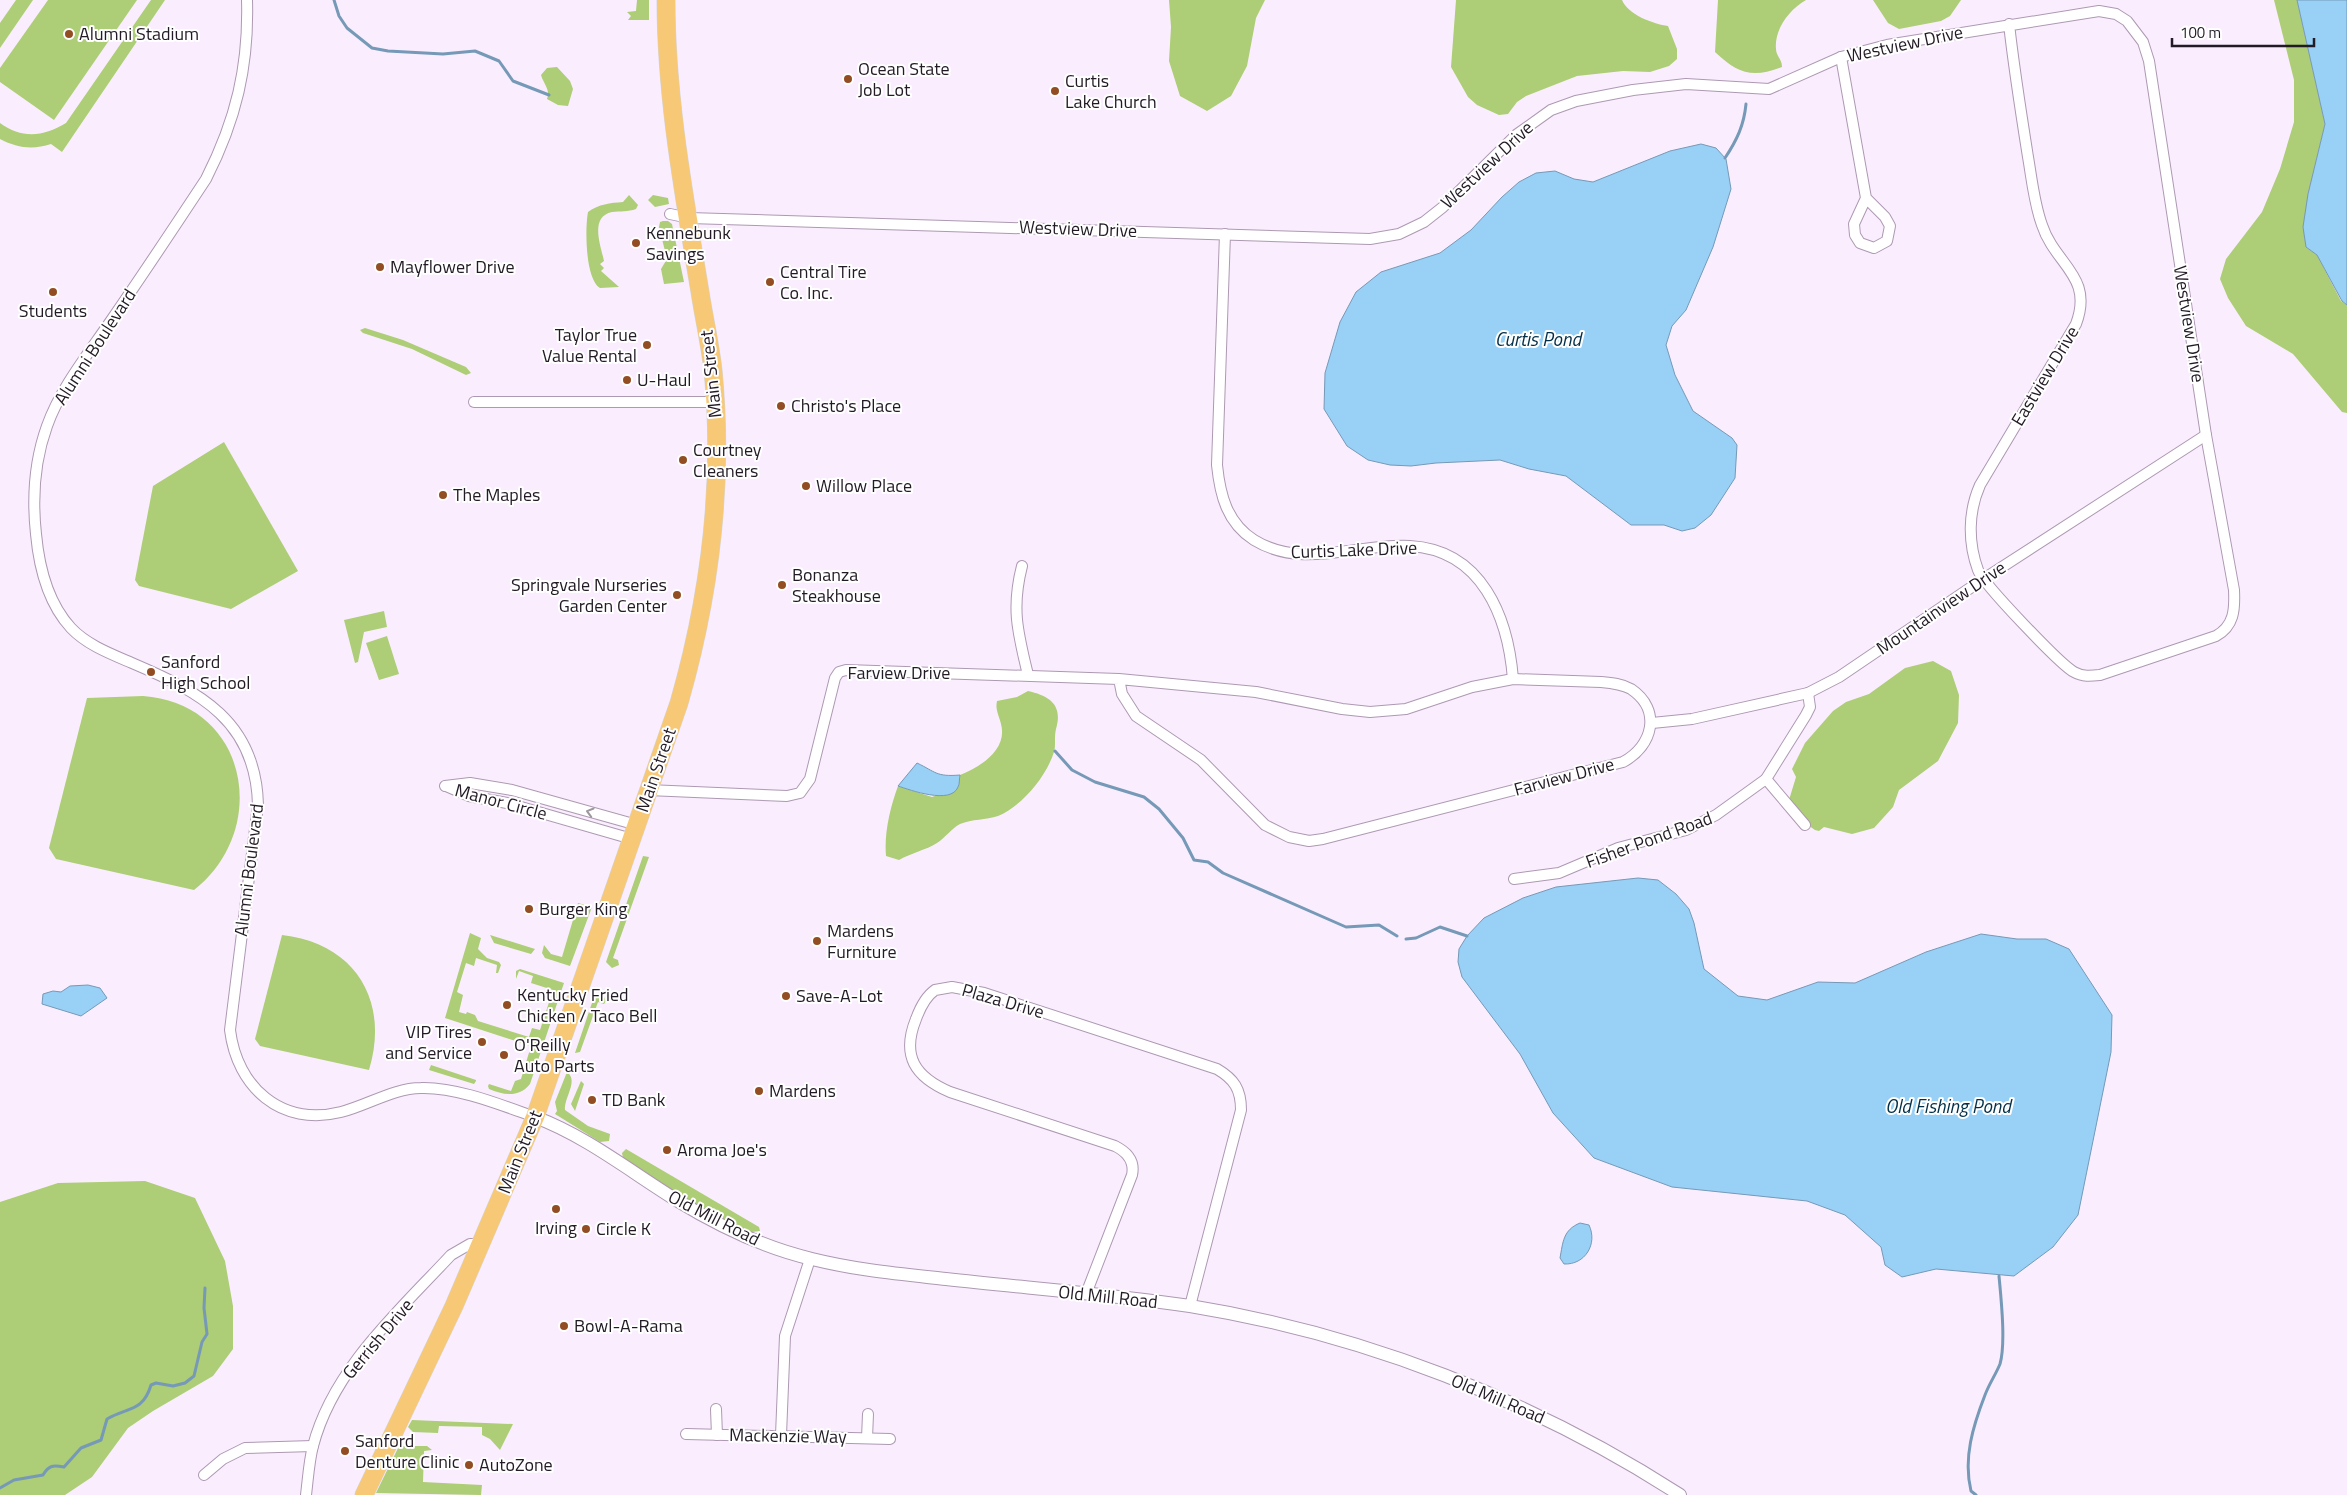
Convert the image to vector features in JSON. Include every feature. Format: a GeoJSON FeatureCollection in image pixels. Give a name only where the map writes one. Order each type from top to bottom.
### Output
{"type":"FeatureCollection","features":[{"type":"Feature","properties":{"kind":"highway","name":"Main Street"},"geometry":{"type":"LineString","coordinates":[[364,1495],[450,1315],[535,1117],[679,703],[690,665],[706,589],[715,507],[715,402],[710,352],[671,100],[666,44],[666,0]]}},
{"type":"Feature","properties":{"kind":"street","name":"Alumni Boulevard"},"geometry":{"type":"LineString","coordinates":[[247,0],[246,46],[240,90],[227,134],[213,167],[156,255],[73,375],[47,426],[34,487],[33,510],[40,563],[55,607],[72,629],[95,645],[181,684],[205,700],[228,722],[247,754],[254,774],[258,805],[230,1030],[234,1054],[239,1066],[258,1092],[281,1108],[314,1115],[339,1112],[408,1089],[438,1089],[535,1117]]}},
{"type":"Feature","properties":{"kind":"street","name":"Westview Drive"},"geometry":{"type":"LineString","coordinates":[[670,214],[689,218],[1370,239],[1399,234],[1430,217],[1516,135],[1533,122],[1560,107],[1576,101],[1633,90],[1686,84],[1769,89],[1841,57],[1887,45],[2009,24],[2110,12],[2128,21],[2143,42],[2149,61],[2206,434],[2234,590],[2234,614],[2228,626],[2220,634],[2101,675],[2083,675],[2065,665],[1982,580]]}},
{"type":"Feature","properties":{"kind":"street","name":"Eastview Drive"},"geometry":{"type":"LineString","coordinates":[[1982,580],[1977,569],[1971,529],[1970,513],[1975,496],[2076,324],[2082,304],[2076,279],[2050,242],[2042,224],[2024,132],[2009,24]]}},
{"type":"Feature","properties":{"kind":"street"},"geometry":{"type":"LineString","coordinates":[[1841,57],[1866,198],[1854,224],[1855,235],[1860,244],[1874,248],[1887,241],[1890,226],[1885,217],[1866,198]]}},
{"type":"Feature","properties":{"kind":"street","name":"Curtis Lake Drive"},"geometry":{"type":"LineString","coordinates":[[1225,234],[1217,465],[1222,494],[1233,522],[1259,543],[1287,554],[1313,555],[1397,546],[1430,549],[1450,557],[1473,574],[1495,604],[1508,640],[1512,679]]}},
{"type":"Feature","properties":{"kind":"street"},"geometry":{"type":"LineString","coordinates":[[474,402],[715,402]]}},
{"type":"Feature","properties":{"kind":"street","name":"Mountainview Drive"},"geometry":{"type":"LineString","coordinates":[[1652,723],[1692,719],[1808,693],[1839,678],[1982,580],[2206,434]]}},
{"type":"Feature","properties":{"kind":"street"},"geometry":{"type":"LineString","coordinates":[[1022,566],[1016,590],[1015,612],[1028,675]]}},
{"type":"Feature","properties":{"kind":"street","name":"Farview Drive"},"geometry":{"type":"LineString","coordinates":[[648,790],[787,796],[800,792],[810,780],[834,678],[844,670],[1119,679],[1256,692],[1342,709],[1370,712],[1406,709],[1472,687],[1512,679],[1601,682],[1625,686],[1632,690],[1642,701],[1652,723],[1646,742],[1634,755],[1623,762],[1332,837],[1309,841],[1289,837],[1265,825],[1201,760],[1136,716],[1122,694],[1119,679]]}},
{"type":"Feature","properties":{"kind":"street","name":"Fisher Pond Road"},"geometry":{"type":"LineString","coordinates":[[1514,879],[1558,873],[1618,848],[1686,830],[1730,808],[1766,780],[1810,707],[1808,693]]}},
{"type":"Feature","properties":{"kind":"street"},"geometry":{"type":"LineString","coordinates":[[1766,780],[1805,825]]}},
{"type":"Feature","properties":{"kind":"street","name":"Manor Circle"},"geometry":{"type":"LineString","coordinates":[[470,783],[512,790],[635,832],[469,796],[445,786],[470,783]]}},
{"type":"Feature","properties":{"kind":"street","name":"Plaza Drive"},"geometry":{"type":"LineString","coordinates":[[1086,1294],[1132,1175],[1131,1159],[1115,1146],[950,1092],[925,1078],[912,1061],[909,1047],[910,1037],[920,1009],[935,990],[952,986],[984,993],[1216,1069],[1234,1081],[1241,1098],[1241,1110],[1190,1306]]}},
{"type":"Feature","properties":{"kind":"street","name":"Old Mill Road"},"geometry":{"type":"LineString","coordinates":[[535,1117],[550,1123],[609,1156],[707,1218],[770,1246],[810,1259],[861,1269],[1190,1306],[1276,1323],[1355,1346],[1459,1380],[1524,1408],[1576,1435],[1680,1495]]}},
{"type":"Feature","properties":{"kind":"street","name":"Gerrish Drive"},"geometry":{"type":"LineString","coordinates":[[306,1495],[313,1446],[324,1415],[338,1388],[356,1361],[451,1255],[470,1244],[482,1244]]}},
{"type":"Feature","properties":{"kind":"street"},"geometry":{"type":"LineString","coordinates":[[780,1435],[785,1336],[810,1259]]}},
{"type":"Feature","properties":{"kind":"street"},"geometry":{"type":"LineString","coordinates":[[716,1409],[717,1435]]}},
{"type":"Feature","properties":{"kind":"street"},"geometry":{"type":"LineString","coordinates":[[867,1438],[868,1414]]}},
{"type":"Feature","properties":{"kind":"street","name":"Mackenzie Way"},"geometry":{"type":"LineString","coordinates":[[686,1434],[890,1439]]}},
{"type":"Feature","properties":{"kind":"street"},"geometry":{"type":"LineString","coordinates":[[204,1475],[223,1459],[245,1448],[313,1446]]}},
{"type":"Feature","properties":{"kind":"green space"},"geometry":{"type":"Polygon","coordinates":[[[16,0],[33,0],[0,48],[0,23],[16,0]]]}},
{"type":"Feature","properties":{"kind":"green space","name":"Alumni Stadium"},"geometry":{"type":"Polygon","coordinates":[[[48,0],[137,0],[54,120],[0,82],[0,68],[48,0]]]}},
{"type":"Feature","properties":{"kind":"green space"},"geometry":{"type":"Polygon","coordinates":[[[151,0],[165,0],[62,152],[51,144],[25,147],[0,139],[0,123],[16,132],[33,134],[49,131],[66,123],[151,0]]]}},
{"type":"Feature","properties":{"kind":"green space"},"geometry":{"type":"Polygon","coordinates":[[[637,0],[649,0],[649,20],[628,20],[631,16],[627,12],[636,11],[637,0]]]}},
{"type":"Feature","properties":{"kind":"green space"},"geometry":{"type":"Polygon","coordinates":[[[1169,0],[1265,0],[1256,18],[1247,66],[1231,96],[1207,111],[1180,96],[1169,61],[1171,27],[1169,0]]]}},
{"type":"Feature","properties":{"kind":"green space"},"geometry":{"type":"Polygon","coordinates":[[[1456,0],[1622,0],[1636,14],[1649,21],[1668,26],[1677,49],[1677,59],[1669,66],[1650,72],[1623,71],[1577,76],[1526,96],[1517,102],[1508,114],[1499,115],[1477,105],[1468,97],[1451,67],[1456,0]]]}},
{"type":"Feature","properties":{"kind":"green space"},"geometry":{"type":"Polygon","coordinates":[[[1718,0],[1806,0],[1789,14],[1780,27],[1776,51],[1782,67],[1762,73],[1745,72],[1731,65],[1715,52],[1718,0]]]}},
{"type":"Feature","properties":{"kind":"green space"},"geometry":{"type":"Polygon","coordinates":[[[1873,0],[1961,0],[1950,16],[1941,21],[1899,29],[1888,23],[1873,0]]]}},
{"type":"Feature","properties":{"kind":"green space"},"geometry":{"type":"Polygon","coordinates":[[[2274,0],[2297,0],[2325,124],[2308,194],[2306,247],[2317,255],[2341,301],[2347,305],[2347,413],[2342,412],[2293,354],[2246,326],[2228,298],[2220,279],[2226,259],[2262,212],[2280,169],[2294,122],[2294,80],[2274,0]]]}},
{"type":"Feature","properties":{"kind":"green space"},"geometry":{"type":"Polygon","coordinates":[[[557,67],[570,81],[573,89],[568,106],[558,105],[547,99],[547,90],[541,75],[547,68],[557,67]]]}},
{"type":"Feature","properties":{"kind":"green space"},"geometry":{"type":"Polygon","coordinates":[[[629,195],[638,205],[636,209],[612,212],[605,215],[599,226],[599,240],[604,261],[600,264],[604,268],[601,271],[619,287],[600,288],[591,275],[587,253],[586,229],[588,212],[609,203],[623,202],[629,195]]]}},
{"type":"Feature","properties":{"kind":"green space"},"geometry":{"type":"Polygon","coordinates":[[[653,195],[668,198],[669,204],[655,207],[648,200],[653,195]]]}},
{"type":"Feature","properties":{"kind":"green space"},"geometry":{"type":"Polygon","coordinates":[[[668,221],[672,224],[684,282],[664,284],[661,269],[667,259],[659,227],[660,222],[668,221]]]}},
{"type":"Feature","properties":{"kind":"green space"},"geometry":{"type":"Polygon","coordinates":[[[365,328],[403,340],[466,367],[471,373],[466,375],[412,349],[363,333],[360,330],[365,328]]]}},
{"type":"Feature","properties":{"kind":"green space"},"geometry":{"type":"Polygon","coordinates":[[[224,442],[298,571],[231,609],[139,586],[135,580],[153,486],[224,442]]]}},
{"type":"Feature","properties":{"kind":"green space"},"geometry":{"type":"Polygon","coordinates":[[[384,611],[387,627],[364,632],[358,662],[355,663],[344,620],[384,611]]]}},
{"type":"Feature","properties":{"kind":"green space"},"geometry":{"type":"Polygon","coordinates":[[[387,636],[399,674],[379,680],[366,643],[387,636]]]}},
{"type":"Feature","properties":{"kind":"green space"},"geometry":{"type":"Polygon","coordinates":[[[1933,661],[1951,671],[1959,695],[1958,723],[1938,761],[1899,790],[1893,807],[1874,828],[1852,834],[1824,827],[1819,831],[1805,823],[1789,800],[1796,777],[1792,769],[1805,743],[1833,711],[1846,702],[1869,694],[1905,668],[1933,661]]]}},
{"type":"Feature","properties":{"kind":"green space"},"geometry":{"type":"Polygon","coordinates":[[[1028,691],[1048,699],[1053,703],[1058,714],[1054,752],[1045,771],[1032,790],[1007,811],[998,816],[960,824],[928,848],[899,860],[886,856],[888,821],[898,786],[932,797],[958,787],[960,775],[984,762],[991,756],[1000,742],[1002,733],[997,701],[1017,697],[1028,691]]]}},
{"type":"Feature","properties":{"kind":"green space"},"geometry":{"type":"Polygon","coordinates":[[[143,696],[178,704],[206,721],[225,744],[237,772],[240,803],[234,835],[218,864],[194,890],[56,859],[49,848],[87,698],[143,696]]]}},
{"type":"Feature","properties":{"kind":"green space"},"geometry":{"type":"Polygon","coordinates":[[[643,856],[649,857],[613,958],[618,960],[619,965],[612,968],[606,962],[643,856]]]}},
{"type":"Feature","properties":{"kind":"green space"},"geometry":{"type":"Polygon","coordinates":[[[578,903],[592,907],[570,966],[545,958],[542,953],[544,945],[551,954],[562,957],[578,903]]]}},
{"type":"Feature","properties":{"kind":"green space"},"geometry":{"type":"Polygon","coordinates":[[[470,933],[481,938],[478,949],[487,958],[499,962],[501,965],[498,973],[496,973],[497,965],[476,958],[474,966],[466,963],[457,992],[463,995],[459,1012],[466,1014],[467,1012],[475,1015],[478,1021],[529,1037],[532,1028],[540,1030],[553,990],[531,983],[533,976],[519,971],[516,979],[516,971],[520,969],[564,983],[530,1084],[521,1092],[505,1094],[489,1089],[488,1086],[489,1084],[511,1091],[515,1081],[521,1079],[531,1046],[445,1018],[470,933]]]}},
{"type":"Feature","properties":{"kind":"green space"},"geometry":{"type":"Polygon","coordinates":[[[282,935],[308,940],[329,950],[347,963],[361,980],[370,999],[375,1021],[374,1045],[369,1070],[260,1046],[255,1039],[282,935]]]}},
{"type":"Feature","properties":{"kind":"green space"},"geometry":{"type":"Polygon","coordinates":[[[490,935],[535,949],[531,954],[494,943],[490,935]]]}},
{"type":"Feature","properties":{"kind":"green space"},"geometry":{"type":"Polygon","coordinates":[[[595,994],[604,997],[606,1001],[604,1004],[598,1002],[580,1052],[575,1053],[595,994]]]}},
{"type":"Feature","properties":{"kind":"green space"},"geometry":{"type":"Polygon","coordinates":[[[431,1065],[476,1081],[474,1084],[429,1070],[431,1065]]]}},
{"type":"Feature","properties":{"kind":"green space"},"geometry":{"type":"Polygon","coordinates":[[[567,1072],[572,1080],[565,1110],[588,1126],[610,1134],[609,1141],[600,1142],[555,1114],[557,1111],[555,1102],[567,1072]]]}},
{"type":"Feature","properties":{"kind":"green space"},"geometry":{"type":"Polygon","coordinates":[[[581,1081],[584,1084],[575,1111],[571,1104],[581,1081]]]}},
{"type":"Feature","properties":{"kind":"green space"},"geometry":{"type":"Polygon","coordinates":[[[626,1149],[759,1227],[760,1231],[752,1232],[706,1211],[627,1163],[622,1153],[626,1149]]]}},
{"type":"Feature","properties":{"kind":"green space"},"geometry":{"type":"Polygon","coordinates":[[[145,1181],[195,1198],[225,1261],[233,1306],[233,1349],[213,1376],[128,1428],[92,1477],[65,1495],[0,1495],[0,1202],[58,1183],[145,1181]]]}},
{"type":"Feature","properties":{"kind":"green space"},"geometry":{"type":"Polygon","coordinates":[[[412,1420],[513,1424],[500,1450],[490,1439],[482,1435],[482,1427],[439,1426],[438,1433],[413,1432],[408,1427],[412,1420]]]}},
{"type":"Feature","properties":{"kind":"green space"},"geometry":{"type":"Polygon","coordinates":[[[399,1446],[427,1446],[432,1450],[424,1451],[423,1482],[482,1485],[481,1495],[376,1493],[399,1446]]]}},
{"type":"Feature","properties":{"kind":"water"},"geometry":{"type":"Polygon","coordinates":[[[2297,0],[2347,0],[2347,305],[2342,301],[2317,255],[2306,247],[2303,227],[2308,194],[2325,124],[2297,0]]]}},
{"type":"Feature","properties":{"kind":"water","name":"Curtis Pond"},"geometry":{"type":"Polygon","coordinates":[[[1701,144],[1716,148],[1726,159],[1731,189],[1713,247],[1686,310],[1672,326],[1666,345],[1675,375],[1693,411],[1732,438],[1737,445],[1735,478],[1711,515],[1695,528],[1682,531],[1664,525],[1631,525],[1566,476],[1529,469],[1500,460],[1411,466],[1390,465],[1368,460],[1347,446],[1324,409],[1325,373],[1340,322],[1356,292],[1381,272],[1440,253],[1471,230],[1519,182],[1536,173],[1555,171],[1574,179],[1593,182],[1670,151],[1701,144]]]}},
{"type":"Feature","properties":{"kind":"water"},"geometry":{"type":"Polygon","coordinates":[[[917,763],[941,774],[960,775],[958,787],[954,792],[939,796],[920,793],[898,786],[917,763]]]}},
{"type":"Feature","properties":{"kind":"water","name":"Old Fishing Pond"},"geometry":{"type":"Polygon","coordinates":[[[1638,878],[1658,880],[1676,894],[1689,909],[1704,969],[1738,996],[1767,1000],[1818,982],[1855,983],[1926,952],[1981,934],[2017,939],[2046,939],[2069,949],[2112,1015],[2111,1052],[2078,1215],[2053,1247],[2014,1276],[1936,1269],[1902,1277],[1885,1265],[1881,1247],[1845,1215],[1807,1201],[1672,1187],[1594,1158],[1553,1113],[1520,1054],[1462,977],[1458,962],[1459,949],[1467,936],[1484,918],[1523,898],[1556,887],[1638,878]]]}},
{"type":"Feature","properties":{"kind":"water"},"geometry":{"type":"Polygon","coordinates":[[[88,985],[100,988],[107,998],[81,1016],[42,1004],[43,994],[53,991],[61,992],[70,986],[88,985]]]}},
{"type":"Feature","properties":{"kind":"water"},"geometry":{"type":"Polygon","coordinates":[[[1580,1223],[1589,1225],[1592,1239],[1591,1246],[1584,1257],[1578,1261],[1564,1264],[1560,1258],[1565,1237],[1570,1229],[1580,1223]]]}},
{"type":"Feature","properties":{"kind":"waterway"},"geometry":{"type":"LineString","coordinates":[[334,0],[339,16],[347,28],[372,48],[388,51],[443,54],[475,51],[499,61],[513,81],[549,95]]}},
{"type":"Feature","properties":{"kind":"waterway"},"geometry":{"type":"LineString","coordinates":[[1725,158],[1739,132],[1744,119],[1746,104]]}},
{"type":"Feature","properties":{"kind":"waterway"},"geometry":{"type":"LineString","coordinates":[[1055,751],[1072,770],[1095,782],[1144,797],[1159,809],[1183,838],[1194,860],[1208,862],[1223,873],[1346,927],[1379,925],[1397,936]]}},
{"type":"Feature","properties":{"kind":"waterway"},"geometry":{"type":"LineString","coordinates":[[1406,939],[1416,938],[1440,927],[1467,936]]}},
{"type":"Feature","properties":{"kind":"waterway"},"geometry":{"type":"LineString","coordinates":[[1976,1495],[1971,1491],[1969,1479],[1970,1442],[1977,1418],[2002,1355],[1999,1276]]}},
{"type":"Feature","properties":{"kind":"waterway"},"geometry":{"type":"LineString","coordinates":[[0,1488],[14,1480],[43,1475],[52,1466],[64,1467],[81,1448],[101,1440],[107,1419],[134,1408],[144,1400],[151,1385],[156,1383],[173,1386],[185,1383],[194,1376],[202,1342],[207,1334],[204,1308],[205,1288]]}},
{"type":"Feature","properties":{"kind":"place","name":"Alumni Stadium"},"geometry":{"type":"Point","coordinates":[69,34]}},
{"type":"Feature","properties":{"kind":"place","name":"Ocean State Job Lot"},"geometry":{"type":"Point","coordinates":[848,79]}},
{"type":"Feature","properties":{"kind":"place","name":"Curtis Lake Church"},"geometry":{"type":"Point","coordinates":[1055,91]}},
{"type":"Feature","properties":{"kind":"place","name":"Kennebunk Savings"},"geometry":{"type":"Point","coordinates":[636,243]}},
{"type":"Feature","properties":{"kind":"place","name":"Mayflower Drive"},"geometry":{"type":"Point","coordinates":[380,267]}},
{"type":"Feature","properties":{"kind":"place","name":"Central Tire Co. Inc."},"geometry":{"type":"Point","coordinates":[770,282]}},
{"type":"Feature","properties":{"kind":"place","name":"Students"},"geometry":{"type":"Point","coordinates":[53,292]}},
{"type":"Feature","properties":{"kind":"place","name":"Taylor True Value Rental"},"geometry":{"type":"Point","coordinates":[647,345]}},
{"type":"Feature","properties":{"kind":"place","name":"U-Haul"},"geometry":{"type":"Point","coordinates":[627,380]}},
{"type":"Feature","properties":{"kind":"place","name":"Christo's Place"},"geometry":{"type":"Point","coordinates":[781,406]}},
{"type":"Feature","properties":{"kind":"place","name":"Courtney Cleaners"},"geometry":{"type":"Point","coordinates":[683,460]}},
{"type":"Feature","properties":{"kind":"place","name":"Willow Place"},"geometry":{"type":"Point","coordinates":[806,486]}},
{"type":"Feature","properties":{"kind":"place","name":"The Maples"},"geometry":{"type":"Point","coordinates":[443,495]}},
{"type":"Feature","properties":{"kind":"place","name":"Bonanza Steakhouse"},"geometry":{"type":"Point","coordinates":[782,585]}},
{"type":"Feature","properties":{"kind":"place","name":"Springvale Nurseries Garden Center"},"geometry":{"type":"Point","coordinates":[677,595]}},
{"type":"Feature","properties":{"kind":"place","name":"Sanford High School"},"geometry":{"type":"Point","coordinates":[151,672]}},
{"type":"Feature","properties":{"kind":"place","name":"Burger King"},"geometry":{"type":"Point","coordinates":[529,909]}},
{"type":"Feature","properties":{"kind":"place","name":"Mardens Furniture"},"geometry":{"type":"Point","coordinates":[817,941]}},
{"type":"Feature","properties":{"kind":"place","name":"Save-A-Lot"},"geometry":{"type":"Point","coordinates":[786,996]}},
{"type":"Feature","properties":{"kind":"place","name":"Kentucky Fried Chicken / Taco Bell"},"geometry":{"type":"Point","coordinates":[507,1005]}},
{"type":"Feature","properties":{"kind":"place","name":"VIP Tires and Service"},"geometry":{"type":"Point","coordinates":[482,1042]}},
{"type":"Feature","properties":{"kind":"place","name":"O'Reilly Auto Parts"},"geometry":{"type":"Point","coordinates":[504,1055]}},
{"type":"Feature","properties":{"kind":"place","name":"Mardens"},"geometry":{"type":"Point","coordinates":[759,1091]}},
{"type":"Feature","properties":{"kind":"place","name":"TD Bank"},"geometry":{"type":"Point","coordinates":[592,1100]}},
{"type":"Feature","properties":{"kind":"place","name":"Aroma Joe's"},"geometry":{"type":"Point","coordinates":[667,1150]}},
{"type":"Feature","properties":{"kind":"place","name":"Irving"},"geometry":{"type":"Point","coordinates":[556,1209]}},
{"type":"Feature","properties":{"kind":"place","name":"Circle K"},"geometry":{"type":"Point","coordinates":[586,1229]}},
{"type":"Feature","properties":{"kind":"place","name":"Bowl-A-Rama"},"geometry":{"type":"Point","coordinates":[564,1326]}},
{"type":"Feature","properties":{"kind":"place","name":"Sanford Denture Clinic"},"geometry":{"type":"Point","coordinates":[345,1451]}},
{"type":"Feature","properties":{"kind":"place","name":"AutoZone"},"geometry":{"type":"Point","coordinates":[469,1465]}}]}
